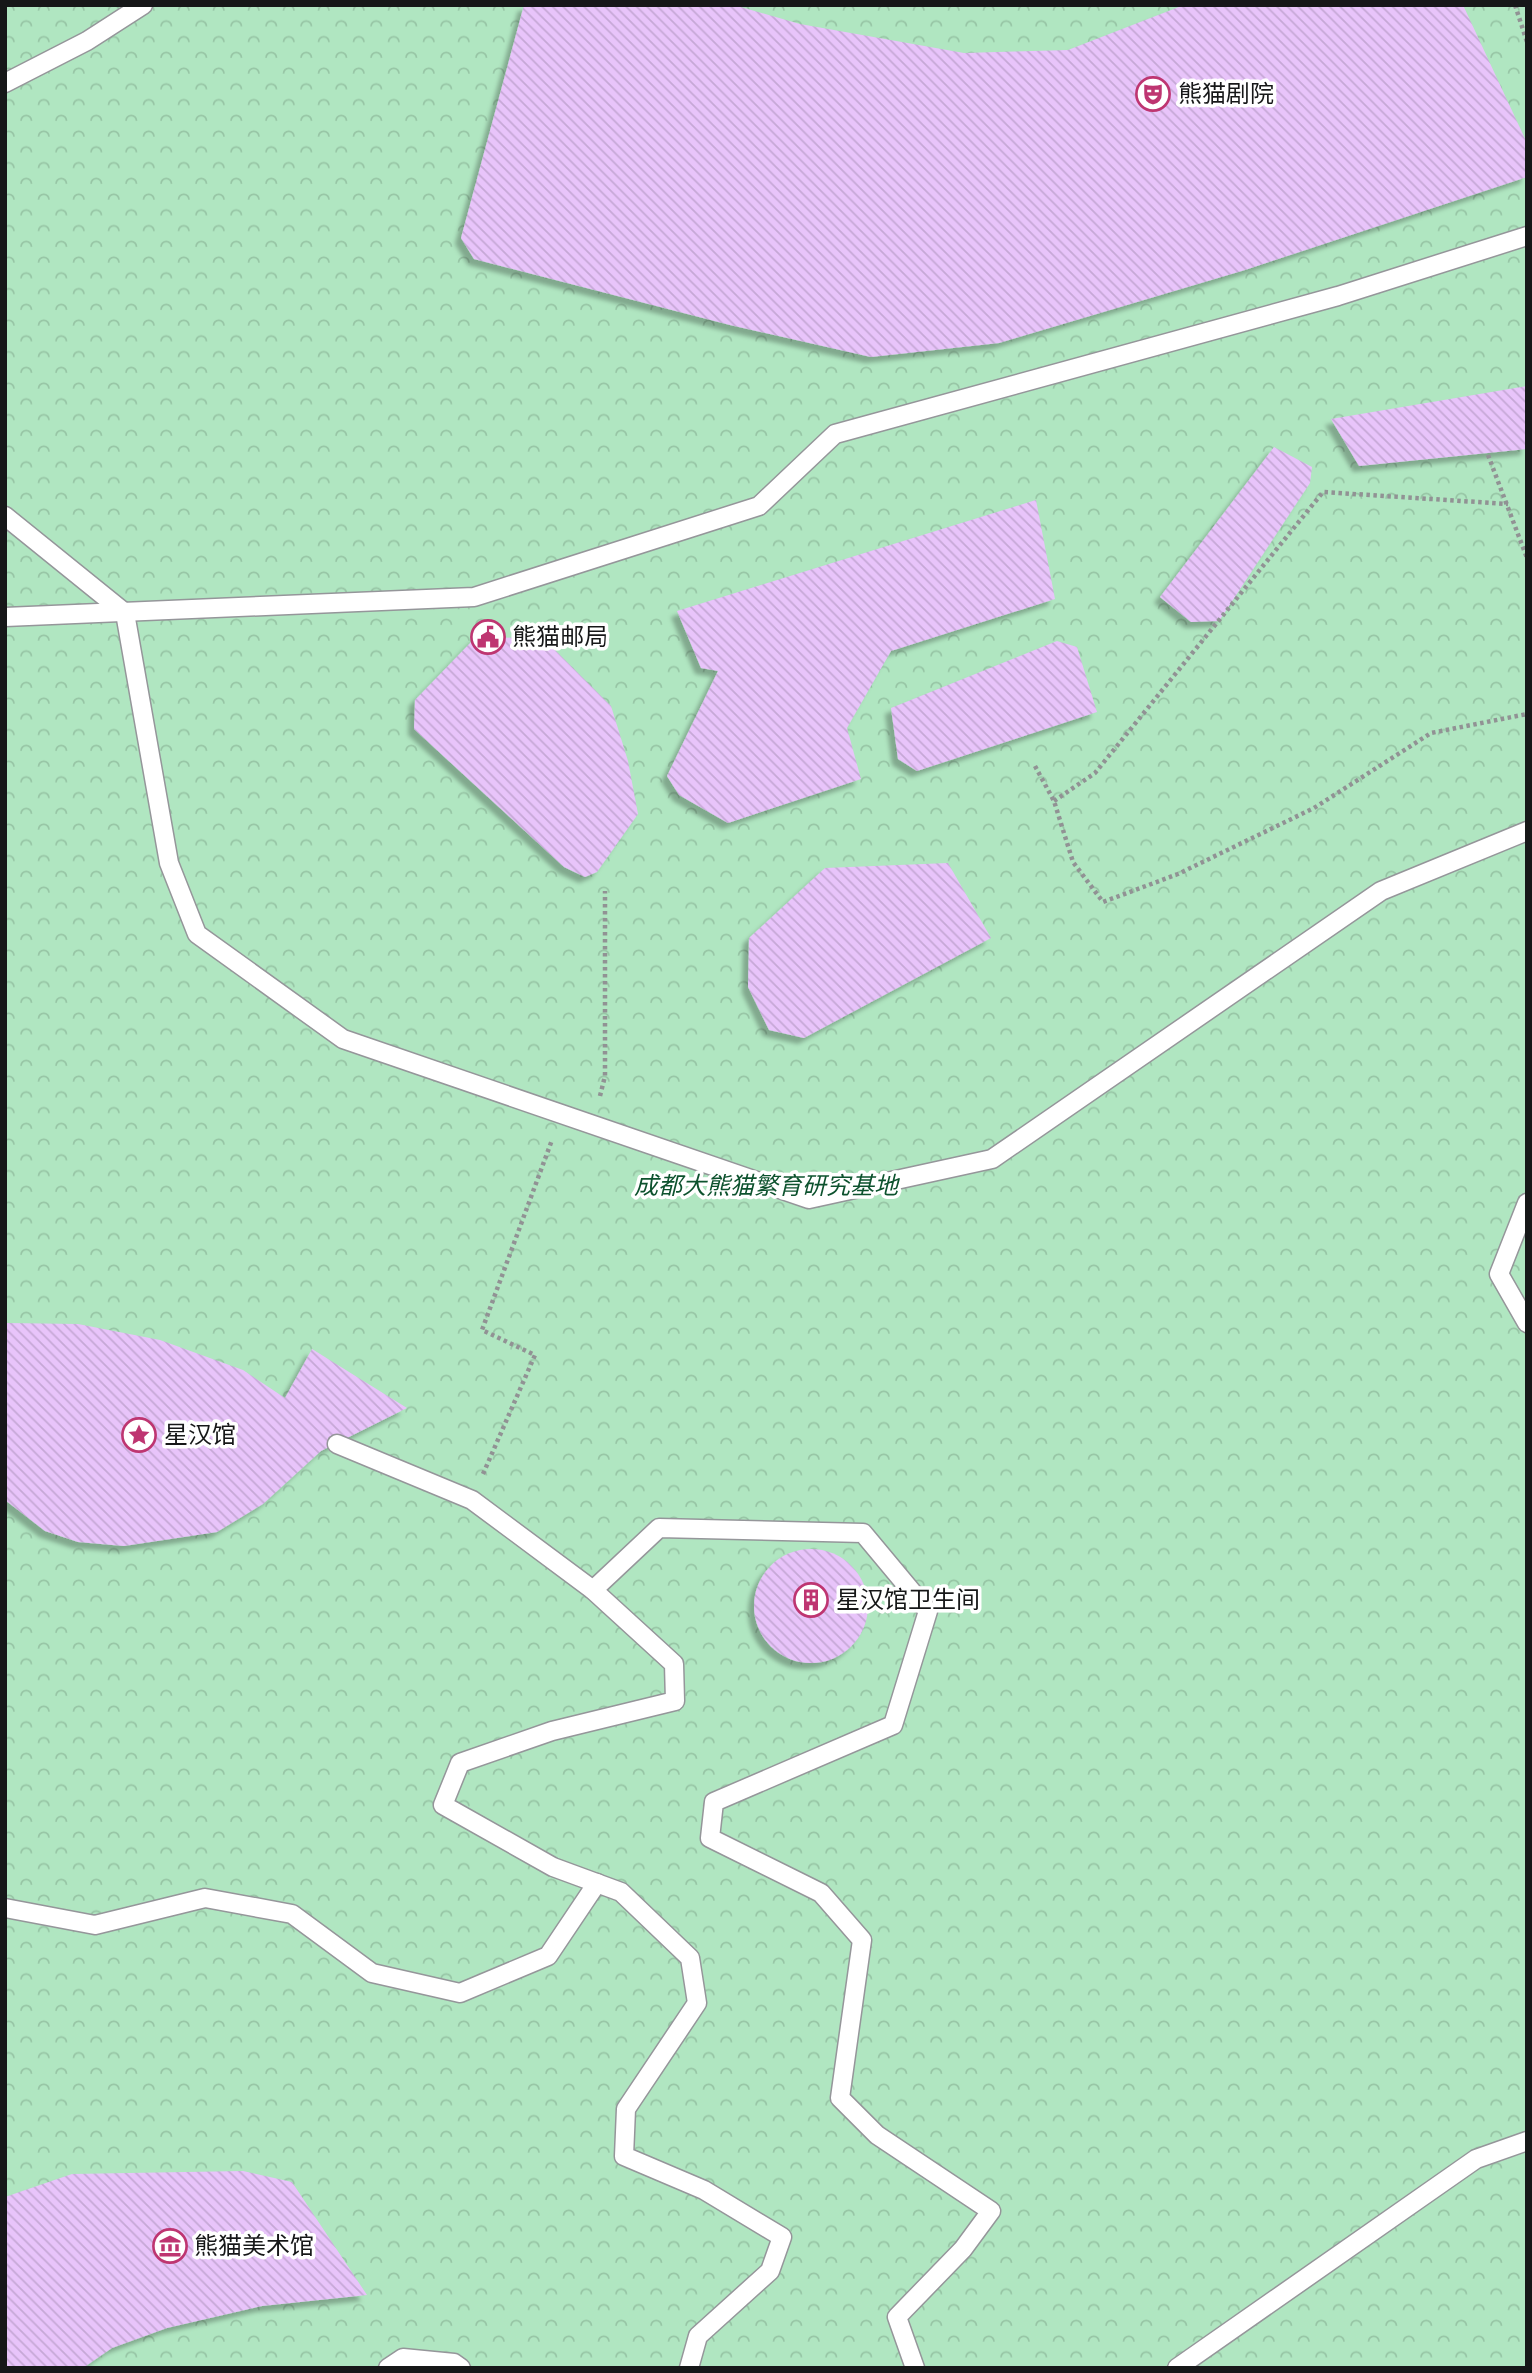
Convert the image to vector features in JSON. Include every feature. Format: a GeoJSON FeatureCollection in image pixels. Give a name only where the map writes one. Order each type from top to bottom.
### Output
{"type":"FeatureCollection","features":[{"type":"Feature","properties":{"kind":"lane"},"geometry":{"type":"LineString","coordinates":[[5,83],[87,41],[143,5]]}},
{"type":"Feature","properties":{"kind":"lane"},"geometry":{"type":"LineString","coordinates":[[5,617],[474,597],[759,506],[835,434],[1338,296],[1527,236]]}},
{"type":"Feature","properties":{"kind":"lane"},"geometry":{"type":"LineString","coordinates":[[5,516],[125,613],[169,863],[197,934],[343,1039],[809,1199],[992,1159],[1381,891],[1527,831]]}},
{"type":"Feature","properties":{"kind":"lane"},"geometry":{"type":"LineString","coordinates":[[1527,1203],[1499,1274],[1527,1323]]}},
{"type":"Feature","properties":{"kind":"lane"},"geometry":{"type":"LineString","coordinates":[[337,1444],[472,1500],[593,1590],[674,1664],[675,1701],[552,1731],[460,1763],[443,1805],[553,1867],[621,1892],[690,1958],[697,2003],[626,2109],[624,2156],[704,2190],[782,2237],[770,2271],[698,2336],[689,2368]]}},
{"type":"Feature","properties":{"kind":"lane"},"geometry":{"type":"LineString","coordinates":[[593,1590],[659,1528],[863,1533],[928,1611],[894,1725],[714,1802],[710,1838],[821,1893],[862,1940],[840,2098],[877,2135],[991,2211],[963,2249],[897,2317],[915,2368]]}},
{"type":"Feature","properties":{"kind":"lane"},"geometry":{"type":"LineString","coordinates":[[5,1908],[94,1925],[205,1898],[292,1914],[372,1973],[460,1993],[548,1956],[597,1883]]}},
{"type":"Feature","properties":{"kind":"lane"},"geometry":{"type":"LineString","coordinates":[[1177,2368],[1476,2159],[1527,2141]]}},
{"type":"Feature","properties":{"kind":"lane"},"geometry":{"type":"LineString","coordinates":[[388,2368],[403,2358],[454,2363],[461,2368]]}},
{"type":"Feature","properties":{"kind":"path"},"geometry":{"type":"LineString","coordinates":[[1515,5],[1527,41]]}},
{"type":"Feature","properties":{"kind":"path"},"geometry":{"type":"LineString","coordinates":[[1488,455],[1527,558]]}},
{"type":"Feature","properties":{"kind":"path"},"geometry":{"type":"LineString","coordinates":[[1054,801],[1095,773],[1323,492],[1508,504]]}},
{"type":"Feature","properties":{"kind":"path"},"geometry":{"type":"LineString","coordinates":[[1035,766],[1054,801],[1073,862],[1102,902],[1178,874],[1314,808],[1431,733],[1527,714]]}},
{"type":"Feature","properties":{"kind":"path"},"geometry":{"type":"LineString","coordinates":[[605,891],[605,1076]]}},
{"type":"Feature","properties":{"kind":"path"},"geometry":{"type":"LineString","coordinates":[[472,1500],[534,1355],[482,1329],[562,1114]]}},
{"type":"Feature","properties":{"kind":"green space","name":"成都大熊猫繁育研究基地"},"geometry":{"type":"Polygon","coordinates":[[[5,5],[1527,5],[1527,2368],[5,2368],[5,5]]]}},
{"type":"Feature","properties":{"kind":"building"},"geometry":{"type":"Polygon","coordinates":[[[524,5],[734,5],[800,24],[964,53],[1068,50],[1184,5],[1463,5],[1527,143],[1527,177],[1245,270],[999,343],[871,357],[730,325],[474,259],[461,238],[524,5]]]}},
{"type":"Feature","properties":{"kind":"building"},"geometry":{"type":"Polygon","coordinates":[[[1527,386],[1527,449],[1359,466],[1331,419],[1527,386]]]}},
{"type":"Feature","properties":{"kind":"building"},"geometry":{"type":"Polygon","coordinates":[[[1274,447],[1312,467],[1310,483],[1219,621],[1191,622],[1160,597],[1274,447]]]}},
{"type":"Feature","properties":{"kind":"building"},"geometry":{"type":"Polygon","coordinates":[[[1036,500],[1055,599],[891,651],[847,728],[861,779],[728,823],[679,795],[667,776],[718,671],[701,668],[677,611],[1036,500]]]}},
{"type":"Feature","properties":{"kind":"building"},"geometry":{"type":"Polygon","coordinates":[[[476,637],[529,638],[554,649],[611,706],[628,761],[638,814],[597,872],[585,877],[564,867],[414,729],[415,700],[476,637]]]}},
{"type":"Feature","properties":{"kind":"building"},"geometry":{"type":"Polygon","coordinates":[[[1057,641],[1077,647],[1097,712],[917,771],[898,759],[891,708],[1057,641]]]}},
{"type":"Feature","properties":{"kind":"building"},"geometry":{"type":"Polygon","coordinates":[[[948,863],[991,938],[804,1038],[769,1030],[748,987],[749,938],[825,868],[948,863]]]}},
{"type":"Feature","properties":{"kind":"building"},"geometry":{"type":"Polygon","coordinates":[[[5,1323],[78,1324],[160,1340],[243,1370],[285,1398],[312,1349],[407,1408],[321,1451],[263,1504],[217,1532],[124,1546],[78,1542],[45,1531],[5,1500],[5,1323]]]}},
{"type":"Feature","properties":{"kind":"building","name":"星汉馆卫生间"},"geometry":{"type":"Polygon","coordinates":[[[811,1549],[833,1554],[851,1566],[863,1584],[868,1606],[863,1628],[851,1646],[833,1658],[811,1663],[789,1658],[771,1646],[759,1628],[754,1606],[759,1584],[771,1566],[789,1554],[811,1549]]]}},
{"type":"Feature","properties":{"kind":"building","name":"熊猫美术馆"},"geometry":{"type":"Polygon","coordinates":[[[243,2171],[292,2182],[367,2295],[262,2306],[167,2328],[112,2348],[83,2368],[5,2368],[5,2197],[72,2174],[243,2171]]]}},
{"type":"Feature","properties":{"kind":"place","name":"熊猫剧院"},"geometry":{"type":"Point","coordinates":[1153,94]}},
{"type":"Feature","properties":{"kind":"place","name":"熊猫邮局"},"geometry":{"type":"Point","coordinates":[488,637]}},
{"type":"Feature","properties":{"kind":"place","name":"星汉馆"},"geometry":{"type":"Point","coordinates":[139,1435]}},
{"type":"Feature","properties":{"kind":"place","name":"星汉馆卫生间"},"geometry":{"type":"Point","coordinates":[811,1600]}},
{"type":"Feature","properties":{"kind":"place","name":"熊猫美术馆"},"geometry":{"type":"Point","coordinates":[170,2246]}}]}
